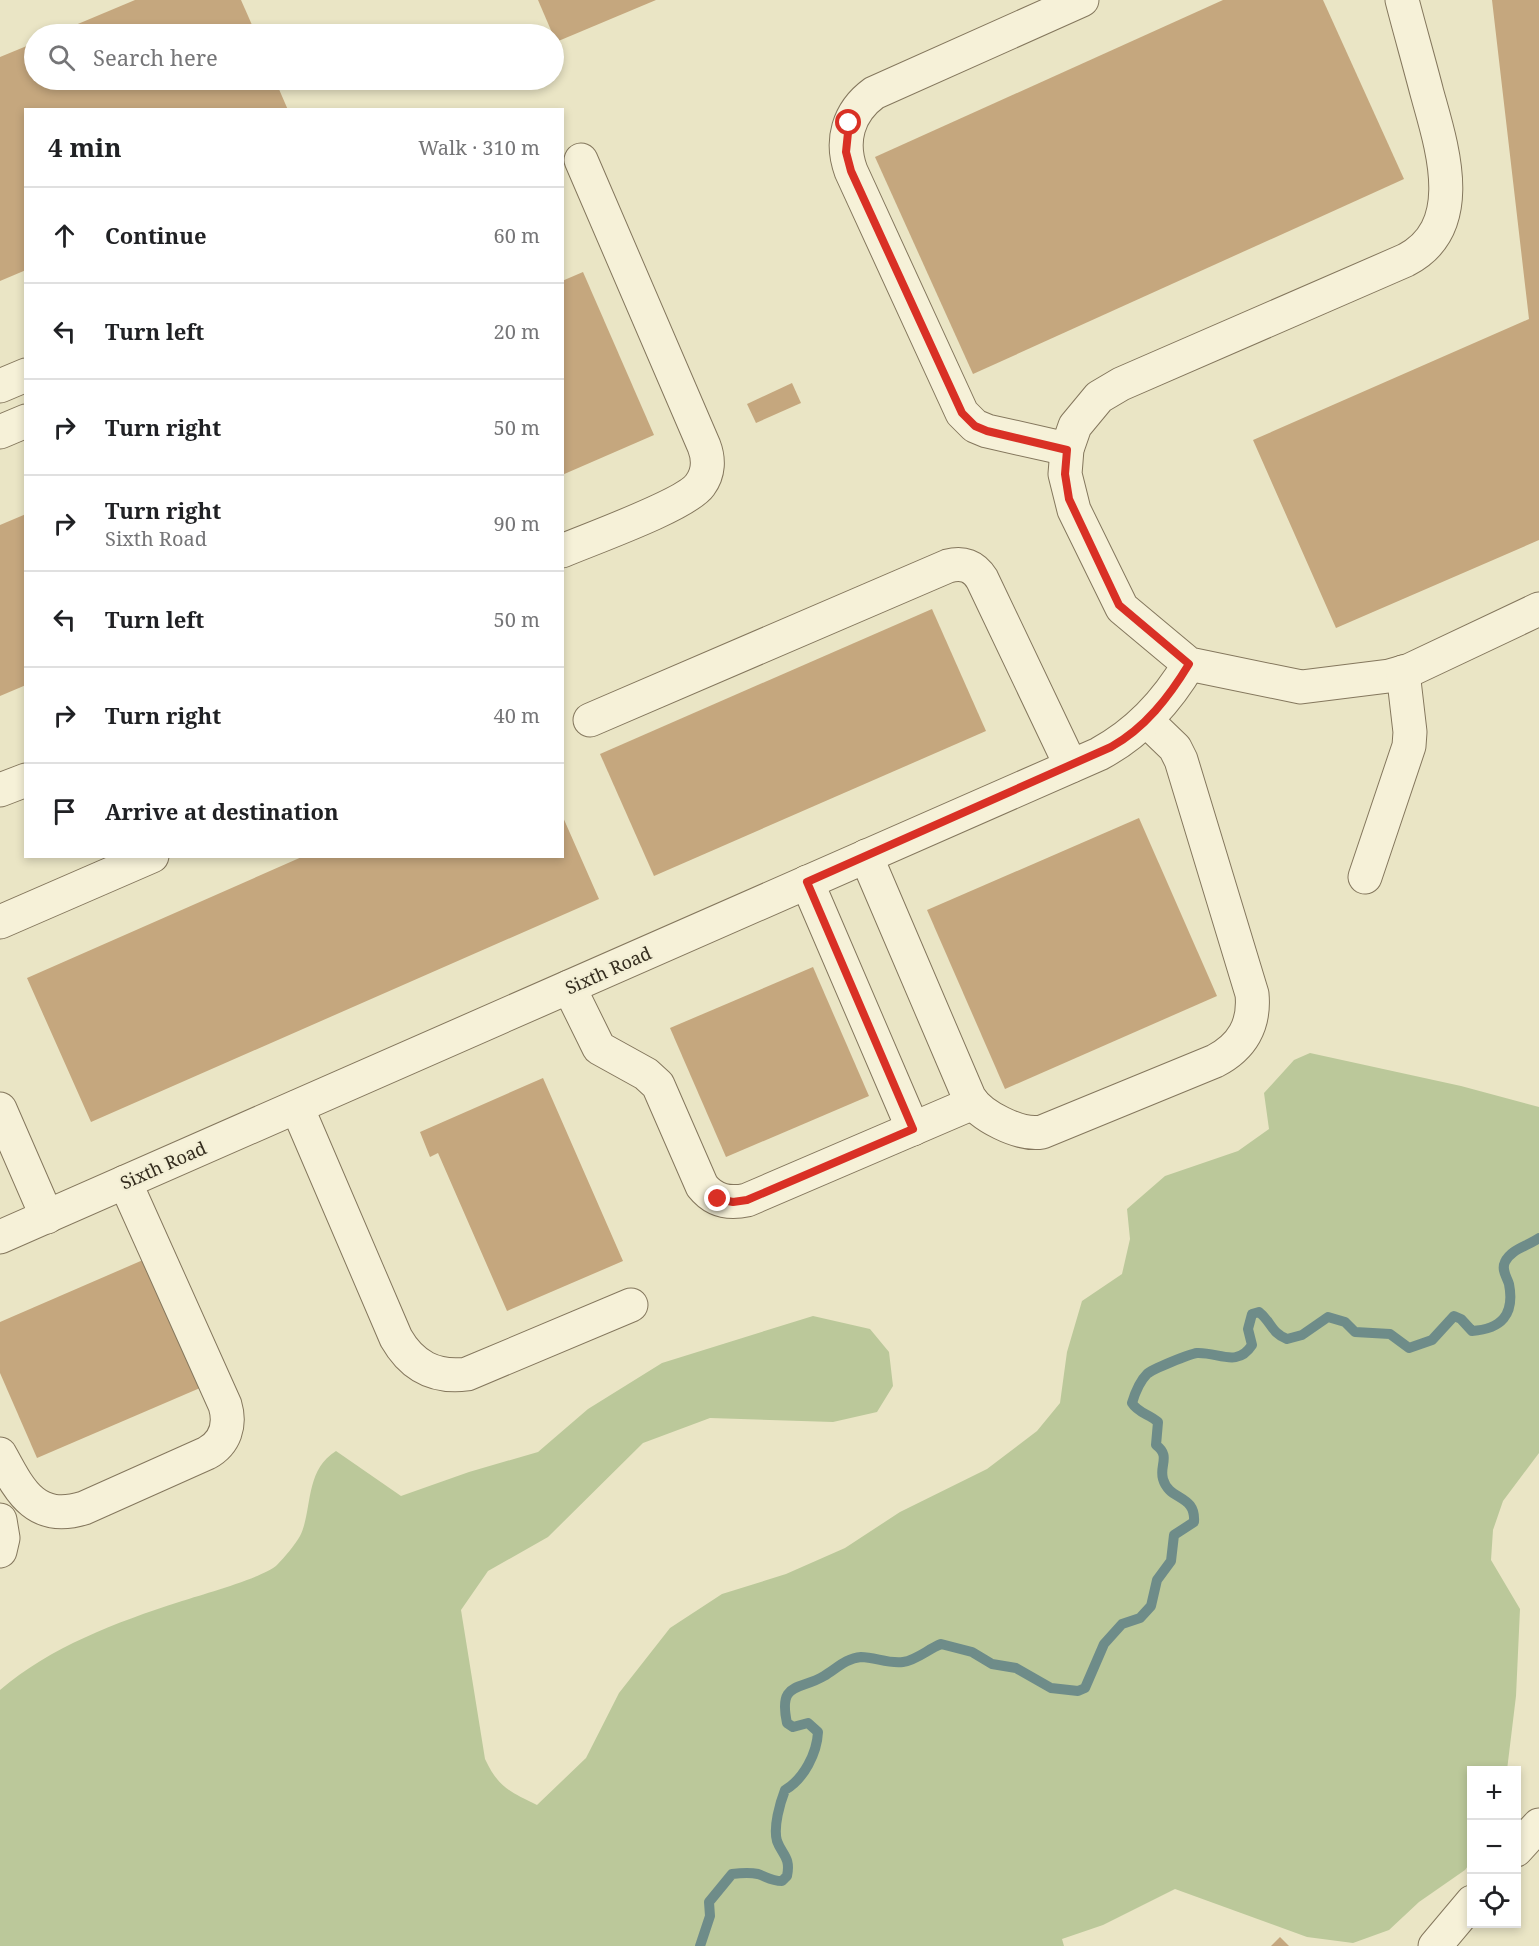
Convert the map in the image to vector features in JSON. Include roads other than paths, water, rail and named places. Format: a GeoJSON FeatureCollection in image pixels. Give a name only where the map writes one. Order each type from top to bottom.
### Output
{"type":"FeatureCollection","features":[{"type":"Feature","properties":{"kind":"street"},"geometry":{"type":"LineString","coordinates":[[1067,450],[987,431],[975,426],[962,413],[851,171],[845,142],[854,114],[874,93],[1082,0]]}},
{"type":"Feature","properties":{"kind":"street"},"geometry":{"type":"LineString","coordinates":[[1402,0],[1446,167],[1441,220],[1432,239],[1416,255],[1406,260],[1109,391],[1082,416],[1067,450],[1065,474],[1069,499],[1119,605],[1189,664],[1300,687],[1403,672],[1539,609]]}},
{"type":"Feature","properties":{"kind":"street"},"geometry":{"type":"LineString","coordinates":[[564,550],[690,496],[705,477],[708,461],[704,446],[581,160]]}},
{"type":"Feature","properties":{"kind":"street"},"geometry":{"type":"LineString","coordinates":[[0,386],[24,376]]}},
{"type":"Feature","properties":{"kind":"street"},"geometry":{"type":"LineString","coordinates":[[0,432],[24,422]]}},
{"type":"Feature","properties":{"kind":"street"},"geometry":{"type":"LineString","coordinates":[[590,720],[948,566],[963,565],[977,571],[982,579],[1071,766]]}},
{"type":"Feature","properties":{"kind":"street","name":"Sixth Road"},"geometry":{"type":"LineString","coordinates":[[0,1237],[1071,766],[1123,740],[1146,720],[1176,686],[1189,664]]}},
{"type":"Feature","properties":{"kind":"street"},"geometry":{"type":"LineString","coordinates":[[1365,877],[1409,746],[1410,732],[1403,672]]}},
{"type":"Feature","properties":{"kind":"street"},"geometry":{"type":"LineString","coordinates":[[866,856],[973,1103],[984,1113],[1025,1132],[1046,1131],[1215,1061],[1237,1045],[1247,1030],[1252,1013],[1251,986],[1181,760],[1175,748],[1146,720]]}},
{"type":"Feature","properties":{"kind":"street"},"geometry":{"type":"LineString","coordinates":[[0,790],[24,781]]}},
{"type":"Feature","properties":{"kind":"street"},"geometry":{"type":"LineString","coordinates":[[0,922],[147,858]]}},
{"type":"Feature","properties":{"kind":"street"},"geometry":{"type":"LineString","coordinates":[[807,882],[913,1129]]}},
{"type":"Feature","properties":{"kind":"street"},"geometry":{"type":"LineString","coordinates":[[568,987],[599,1048],[646,1074],[658,1085],[699,1180],[706,1192],[718,1199],[733,1202],[747,1200],[973,1103]]}},
{"type":"Feature","properties":{"kind":"street"},"geometry":{"type":"LineString","coordinates":[[297,1107],[396,1338],[406,1354],[420,1366],[442,1375],[467,1374],[631,1305]]}},
{"type":"Feature","properties":{"kind":"street"},"geometry":{"type":"LineString","coordinates":[[0,1109],[47,1216]]}},
{"type":"Feature","properties":{"kind":"street"},"geometry":{"type":"LineString","coordinates":[[0,1454],[17,1486],[29,1500],[46,1510],[75,1511],[213,1450],[225,1433],[228,1419],[225,1405],[125,1182]]}},
{"type":"Feature","properties":{"kind":"street"},"geometry":{"type":"LineString","coordinates":[[0,1520],[3,1538],[0,1551]]}},
{"type":"Feature","properties":{"kind":"street"},"geometry":{"type":"LineString","coordinates":[[1521,1845],[1539,1825]]}},
{"type":"Feature","properties":{"kind":"street"},"geometry":{"type":"LineString","coordinates":[[1435,1946],[1467,1908]]}},
{"type":"Feature","properties":{"kind":"waterway"},"geometry":{"type":"LineString","coordinates":[[700,1946],[710,1916],[709,1902],[732,1874],[755,1873],[772,1880],[782,1881],[787,1876],[787,1860],[776,1835],[781,1801],[785,1790],[798,1779],[808,1765],[818,1732],[808,1723],[793,1727],[787,1723],[785,1700],[793,1689],[815,1681],[856,1658],[866,1657],[903,1662],[941,1644],[972,1652],[992,1664],[1016,1668],[1051,1688],[1078,1691],[1085,1688],[1104,1644],[1122,1624],[1140,1618],[1151,1606],[1157,1580],[1171,1561],[1174,1535],[1194,1522],[1191,1507],[1171,1491],[1163,1479],[1164,1457],[1156,1445],[1158,1422],[1137,1409],[1132,1403],[1147,1374],[1197,1353],[1227,1357],[1240,1356],[1252,1345],[1248,1329],[1252,1314],[1259,1312],[1278,1334],[1287,1339],[1302,1335],[1328,1317],[1345,1322],[1355,1332],[1390,1334],[1409,1348],[1432,1340],[1454,1316],[1461,1319],[1472,1331],[1491,1327],[1504,1318],[1510,1304],[1505,1262],[1515,1251],[1539,1238]]}}]}
